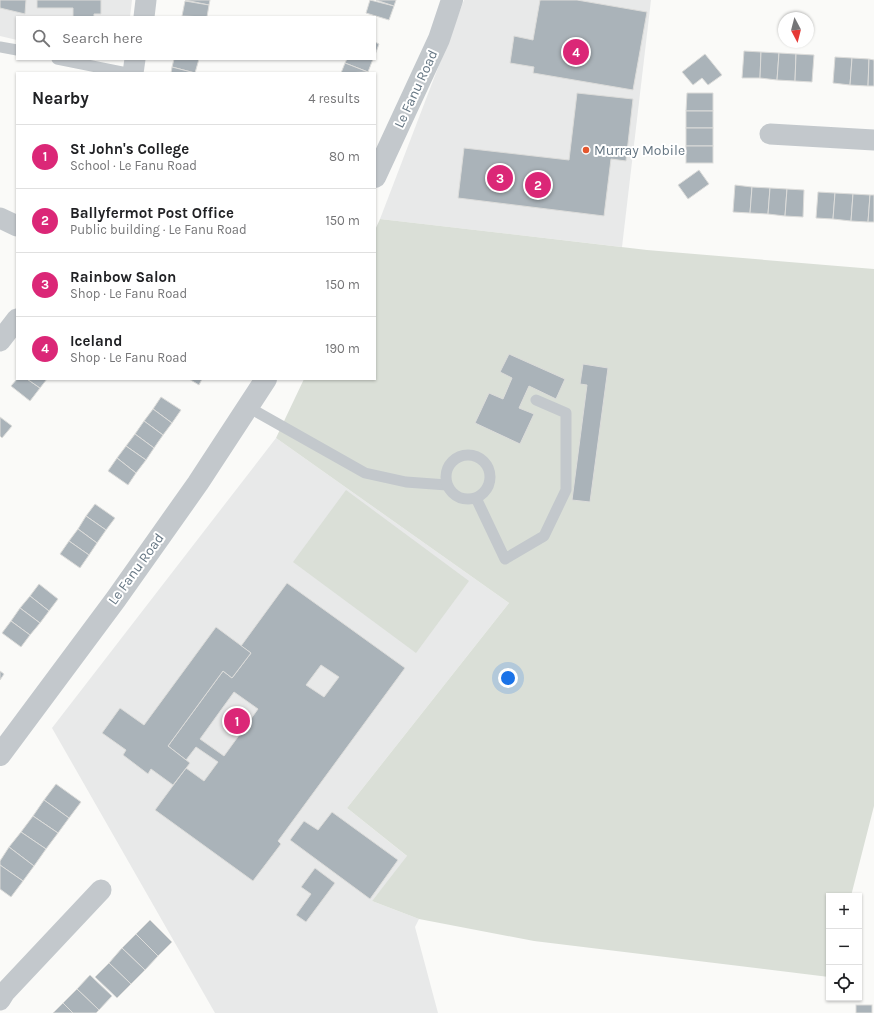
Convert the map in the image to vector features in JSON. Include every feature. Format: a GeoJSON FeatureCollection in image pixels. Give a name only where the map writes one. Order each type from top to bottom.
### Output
{"type":"FeatureCollection","features":[{"type":"Feature","properties":{"kind":"street"},"geometry":{"type":"LineString","coordinates":[[144,16],[146,0]]}},
{"type":"Feature","properties":{"kind":"street","name":"Le Fanu Road"},"geometry":{"type":"LineString","coordinates":[[376,175],[439,39],[452,0]]}},
{"type":"Feature","properties":{"kind":"street"},"geometry":{"type":"LineString","coordinates":[[132,72],[135,60]]}},
{"type":"Feature","properties":{"kind":"street"},"geometry":{"type":"LineString","coordinates":[[770,134],[874,140]]}},
{"type":"Feature","properties":{"kind":"street"},"geometry":{"type":"LineString","coordinates":[[0,218],[16,226]]}},
{"type":"Feature","properties":{"kind":"street"},"geometry":{"type":"LineString","coordinates":[[0,341],[16,320]]}},
{"type":"Feature","properties":{"kind":"street","name":"Le Fanu Road"},"geometry":{"type":"LineString","coordinates":[[0,755],[189,496],[265,380]]}},
{"type":"Feature","properties":{"kind":"street"},"geometry":{"type":"LineString","coordinates":[[0,1000],[5,992],[101,890]]}},
{"type":"Feature","properties":{"kind":"lane"},"geometry":{"type":"LineString","coordinates":[[0,46],[16,50]]}},
{"type":"Feature","properties":{"kind":"lane"},"geometry":{"type":"LineString","coordinates":[[62,60],[122,72]]}},
{"type":"Feature","properties":{"kind":"lane"},"geometry":{"type":"LineString","coordinates":[[476,498],[505,559],[544,536],[566,490],[566,413],[536,400]]}},
{"type":"Feature","properties":{"kind":"lane"},"geometry":{"type":"LineString","coordinates":[[248,407],[365,473],[406,482],[447,485]]}},
{"type":"Feature","properties":{"kind":"lane"},"geometry":{"type":"LineString","coordinates":[[461,456],[476,456],[483,460],[490,473],[488,488],[476,498],[469,500],[455,496],[447,485],[446,470],[455,459],[461,456]]}},
{"type":"Feature","properties":{"kind":"shaded area"},"geometry":{"type":"Polygon","coordinates":[[[0,0],[132,0],[130,16],[16,16],[16,40],[0,36],[0,0]]]}},
{"type":"Feature","properties":{"kind":"shaded area"},"geometry":{"type":"Polygon","coordinates":[[[464,0],[651,0],[622,247],[380,219],[464,0]]]}},
{"type":"Feature","properties":{"kind":"shaded area"},"geometry":{"type":"Polygon","coordinates":[[[380,219],[647,250],[874,269],[874,806],[852,893],[826,893],[826,977],[534,941],[419,919],[372,901],[407,856],[347,808],[509,603],[276,438],[304,380],[376,380],[376,228],[380,219]]]}},
{"type":"Feature","properties":{"kind":"shaded area"},"geometry":{"type":"Polygon","coordinates":[[[276,438],[509,603],[347,808],[408,857],[372,901],[419,919],[415,927],[438,1013],[215,1013],[52,728],[276,438]]]}},
{"type":"Feature","properties":{"kind":"shaded area"},"geometry":{"type":"Polygon","coordinates":[[[346,490],[469,581],[416,653],[293,562],[346,490]]]}},
{"type":"Feature","properties":{"kind":"building"},"geometry":{"type":"Polygon","coordinates":[[[0,0],[26,0],[25,14],[0,8],[0,0]]]}},
{"type":"Feature","properties":{"kind":"building"},"geometry":{"type":"Polygon","coordinates":[[[37,0],[101,0],[101,14],[94,14],[94,16],[73,16],[73,8],[37,8],[37,0]]]}},
{"type":"Feature","properties":{"kind":"building"},"geometry":{"type":"Polygon","coordinates":[[[185,0],[210,0],[209,5],[185,0]]]}},
{"type":"Feature","properties":{"kind":"building"},"geometry":{"type":"Polygon","coordinates":[[[370,0],[394,6],[389,20],[366,13],[370,0]]]}},
{"type":"Feature","properties":{"kind":"building"},"geometry":{"type":"Polygon","coordinates":[[[376,0],[396,0],[394,6],[376,0]]]}},
{"type":"Feature","properties":{"kind":"building"},"geometry":{"type":"Polygon","coordinates":[[[540,0],[577,0],[647,12],[633,90],[533,73],[534,67],[510,63],[514,36],[533,40],[540,0]]]}},
{"type":"Feature","properties":{"kind":"building"},"geometry":{"type":"Polygon","coordinates":[[[185,1],[209,5],[207,16],[182,16],[185,1]]]}},
{"type":"Feature","properties":{"kind":"building"},"geometry":{"type":"Polygon","coordinates":[[[376,42],[379,44],[376,52],[376,42]]]}},
{"type":"Feature","properties":{"kind":"building"},"geometry":{"type":"Polygon","coordinates":[[[744,51],[761,52],[760,78],[742,78],[744,51]]]}},
{"type":"Feature","properties":{"kind":"building"},"geometry":{"type":"Polygon","coordinates":[[[761,52],[779,53],[777,80],[760,78],[761,52]]]}},
{"type":"Feature","properties":{"kind":"building"},"geometry":{"type":"Polygon","coordinates":[[[779,53],[796,54],[795,81],[777,80],[779,53]]]}},
{"type":"Feature","properties":{"kind":"building"},"geometry":{"type":"Polygon","coordinates":[[[705,54],[722,75],[708,85],[702,78],[693,85],[682,72],[705,54]]]}},
{"type":"Feature","properties":{"kind":"building"},"geometry":{"type":"Polygon","coordinates":[[[796,54],[814,55],[812,82],[795,81],[796,54]]]}},
{"type":"Feature","properties":{"kind":"building"},"geometry":{"type":"Polygon","coordinates":[[[835,57],[852,58],[850,85],[833,83],[835,57]]]}},
{"type":"Feature","properties":{"kind":"building"},"geometry":{"type":"Polygon","coordinates":[[[852,58],[869,59],[868,86],[850,85],[852,58]]]}},
{"type":"Feature","properties":{"kind":"building"},"geometry":{"type":"Polygon","coordinates":[[[869,59],[874,60],[874,86],[868,86],[869,59]]]}},
{"type":"Feature","properties":{"kind":"building"},"geometry":{"type":"Polygon","coordinates":[[[174,60],[199,60],[195,72],[172,67],[174,60]]]}},
{"type":"Feature","properties":{"kind":"building"},"geometry":{"type":"Polygon","coordinates":[[[346,60],[373,60],[368,72],[345,63],[346,60]]]}},
{"type":"Feature","properties":{"kind":"building"},"geometry":{"type":"Polygon","coordinates":[[[345,63],[368,72],[341,72],[345,63]]]}},
{"type":"Feature","properties":{"kind":"building"},"geometry":{"type":"Polygon","coordinates":[[[172,67],[191,72],[171,72],[172,67]]]}},
{"type":"Feature","properties":{"kind":"building"},"geometry":{"type":"Polygon","coordinates":[[[577,93],[633,99],[626,161],[611,159],[604,216],[458,198],[464,148],[569,160],[577,93]]]}},
{"type":"Feature","properties":{"kind":"building"},"geometry":{"type":"Polygon","coordinates":[[[687,93],[713,93],[713,111],[686,111],[687,93]]]}},
{"type":"Feature","properties":{"kind":"building"},"geometry":{"type":"Polygon","coordinates":[[[686,111],[713,111],[713,128],[686,128],[686,111]]]}},
{"type":"Feature","properties":{"kind":"building"},"geometry":{"type":"Polygon","coordinates":[[[686,128],[713,128],[713,146],[686,146],[686,128]]]}},
{"type":"Feature","properties":{"kind":"building"},"geometry":{"type":"Polygon","coordinates":[[[686,146],[713,146],[713,163],[686,163],[686,146]]]}},
{"type":"Feature","properties":{"kind":"building"},"geometry":{"type":"Polygon","coordinates":[[[699,170],[709,184],[688,199],[678,185],[699,170]]]}},
{"type":"Feature","properties":{"kind":"building"},"geometry":{"type":"Polygon","coordinates":[[[735,185],[752,187],[750,213],[733,212],[735,185]]]}},
{"type":"Feature","properties":{"kind":"building"},"geometry":{"type":"Polygon","coordinates":[[[752,187],[770,188],[768,214],[750,213],[752,187]]]}},
{"type":"Feature","properties":{"kind":"building"},"geometry":{"type":"Polygon","coordinates":[[[770,188],[787,189],[785,216],[768,214],[770,188]]]}},
{"type":"Feature","properties":{"kind":"building"},"geometry":{"type":"Polygon","coordinates":[[[787,189],[804,190],[803,217],[785,216],[787,189]]]}},
{"type":"Feature","properties":{"kind":"building"},"geometry":{"type":"Polygon","coordinates":[[[818,192],[835,193],[833,219],[816,218],[818,192]]]}},
{"type":"Feature","properties":{"kind":"building"},"geometry":{"type":"Polygon","coordinates":[[[835,193],[853,194],[851,221],[833,219],[835,193]]]}},
{"type":"Feature","properties":{"kind":"building"},"geometry":{"type":"Polygon","coordinates":[[[853,194],[870,195],[868,222],[851,221],[853,194]]]}},
{"type":"Feature","properties":{"kind":"building"},"geometry":{"type":"Polygon","coordinates":[[[870,195],[874,195],[874,222],[868,222],[870,195]]]}},
{"type":"Feature","properties":{"kind":"building"},"geometry":{"type":"Polygon","coordinates":[[[509,354],[565,379],[556,399],[529,386],[519,408],[534,414],[520,444],[475,423],[489,393],[503,399],[512,378],[500,372],[509,354]]]}},
{"type":"Feature","properties":{"kind":"building"},"geometry":{"type":"Polygon","coordinates":[[[583,364],[608,368],[590,502],[572,500],[587,385],[580,384],[583,364]]]}},
{"type":"Feature","properties":{"kind":"building"},"geometry":{"type":"Polygon","coordinates":[[[16,380],[28,380],[40,388],[30,401],[11,386],[16,380]]]}},
{"type":"Feature","properties":{"kind":"building"},"geometry":{"type":"Polygon","coordinates":[[[28,380],[46,380],[40,388],[28,380]]]}},
{"type":"Feature","properties":{"kind":"building"},"geometry":{"type":"Polygon","coordinates":[[[191,380],[202,380],[199,385],[191,380]]]}},
{"type":"Feature","properties":{"kind":"building"},"geometry":{"type":"Polygon","coordinates":[[[161,397],[181,410],[172,423],[153,409],[161,397]]]}},
{"type":"Feature","properties":{"kind":"building"},"geometry":{"type":"Polygon","coordinates":[[[153,409],[172,423],[163,435],[144,421],[153,409]]]}},
{"type":"Feature","properties":{"kind":"building"},"geometry":{"type":"Polygon","coordinates":[[[0,417],[12,426],[2,438],[0,436],[0,417]]]}},
{"type":"Feature","properties":{"kind":"building"},"geometry":{"type":"Polygon","coordinates":[[[144,421],[163,435],[154,448],[135,434],[144,421]]]}},
{"type":"Feature","properties":{"kind":"building"},"geometry":{"type":"Polygon","coordinates":[[[135,434],[154,448],[146,460],[126,446],[135,434]]]}},
{"type":"Feature","properties":{"kind":"building"},"geometry":{"type":"Polygon","coordinates":[[[126,446],[146,460],[136,473],[117,458],[126,446]]]}},
{"type":"Feature","properties":{"kind":"building"},"geometry":{"type":"Polygon","coordinates":[[[117,458],[136,473],[128,485],[108,471],[117,458]]]}},
{"type":"Feature","properties":{"kind":"building"},"geometry":{"type":"Polygon","coordinates":[[[95,504],[115,518],[106,530],[86,516],[95,504]]]}},
{"type":"Feature","properties":{"kind":"building"},"geometry":{"type":"Polygon","coordinates":[[[86,516],[106,530],[97,543],[78,529],[86,516]]]}},
{"type":"Feature","properties":{"kind":"building"},"geometry":{"type":"Polygon","coordinates":[[[78,529],[97,543],[89,555],[69,541],[78,529]]]}},
{"type":"Feature","properties":{"kind":"building"},"geometry":{"type":"Polygon","coordinates":[[[69,541],[89,555],[80,568],[60,554],[69,541]]]}},
{"type":"Feature","properties":{"kind":"building"},"geometry":{"type":"Polygon","coordinates":[[[287,583],[405,668],[278,841],[281,844],[253,881],[155,810],[186,768],[204,781],[218,762],[196,747],[186,760],[168,746],[223,671],[232,678],[251,653],[241,646],[287,583]],[[321,665],[306,685],[324,697],[339,677],[321,665]],[[234,692],[200,739],[224,756],[258,709],[234,692]]]}},
{"type":"Feature","properties":{"kind":"building"},"geometry":{"type":"Polygon","coordinates":[[[39,584],[58,599],[49,611],[30,596],[39,584]]]}},
{"type":"Feature","properties":{"kind":"building"},"geometry":{"type":"Polygon","coordinates":[[[30,596],[49,611],[40,623],[20,608],[30,596]]]}},
{"type":"Feature","properties":{"kind":"building"},"geometry":{"type":"Polygon","coordinates":[[[20,608],[40,623],[30,635],[11,621],[20,608]]]}},
{"type":"Feature","properties":{"kind":"building"},"geometry":{"type":"Polygon","coordinates":[[[11,621],[30,635],[21,647],[2,633],[11,621]]]}},
{"type":"Feature","properties":{"kind":"building"},"geometry":{"type":"Polygon","coordinates":[[[216,627],[251,653],[232,678],[223,671],[168,746],[190,763],[173,785],[151,769],[148,774],[123,755],[126,750],[102,733],[120,708],[144,725],[216,627]]]}},
{"type":"Feature","properties":{"kind":"building"},"geometry":{"type":"Polygon","coordinates":[[[0,671],[4,674],[0,680],[0,671]]]}},
{"type":"Feature","properties":{"kind":"building"},"geometry":{"type":"Polygon","coordinates":[[[56,784],[81,802],[69,818],[44,800],[56,784]]]}},
{"type":"Feature","properties":{"kind":"building"},"geometry":{"type":"Polygon","coordinates":[[[44,800],[69,818],[58,833],[33,816],[44,800]]]}},
{"type":"Feature","properties":{"kind":"building"},"geometry":{"type":"Polygon","coordinates":[[[332,812],[398,860],[370,899],[290,840],[304,821],[318,830],[332,812]]]}},
{"type":"Feature","properties":{"kind":"building"},"geometry":{"type":"Polygon","coordinates":[[[33,816],[58,833],[46,849],[21,832],[33,816]]]}},
{"type":"Feature","properties":{"kind":"building"},"geometry":{"type":"Polygon","coordinates":[[[21,832],[46,849],[34,866],[9,847],[21,832]]]}},
{"type":"Feature","properties":{"kind":"building"},"geometry":{"type":"Polygon","coordinates":[[[9,847],[34,866],[23,881],[0,865],[0,861],[9,847]]]}},
{"type":"Feature","properties":{"kind":"building"},"geometry":{"type":"Polygon","coordinates":[[[0,865],[23,881],[11,897],[0,889],[0,865]]]}},
{"type":"Feature","properties":{"kind":"building"},"geometry":{"type":"Polygon","coordinates":[[[315,868],[335,883],[306,922],[296,915],[311,894],[301,887],[315,868]]]}},
{"type":"Feature","properties":{"kind":"building"},"geometry":{"type":"Polygon","coordinates":[[[150,920],[172,942],[158,956],[136,934],[150,920]]]}},
{"type":"Feature","properties":{"kind":"building"},"geometry":{"type":"Polygon","coordinates":[[[136,934],[158,956],[145,970],[122,948],[136,934]]]}},
{"type":"Feature","properties":{"kind":"building"},"geometry":{"type":"Polygon","coordinates":[[[122,948],[145,970],[131,984],[109,963],[122,948]]]}},
{"type":"Feature","properties":{"kind":"building"},"geometry":{"type":"Polygon","coordinates":[[[109,963],[131,984],[117,998],[95,977],[109,963]]]}},
{"type":"Feature","properties":{"kind":"building"},"geometry":{"type":"Polygon","coordinates":[[[90,975],[112,996],[99,1010],[77,989],[90,975]]]}},
{"type":"Feature","properties":{"kind":"building"},"geometry":{"type":"Polygon","coordinates":[[[77,989],[99,1010],[96,1013],[73,1013],[63,1003],[77,989]]]}},
{"type":"Feature","properties":{"kind":"building"},"geometry":{"type":"Polygon","coordinates":[[[63,1003],[73,1013],[53,1013],[63,1003]]]}},
{"type":"Feature","properties":{"kind":"building"},"geometry":{"type":"Polygon","coordinates":[[[856,1005],[872,1005],[872,1013],[856,1013],[856,1005]]]}},
{"type":"Feature","properties":{"kind":"place","name":"Iceland"},"geometry":{"type":"Point","coordinates":[576,52]}},
{"type":"Feature","properties":{"kind":"place","name":"Murray Mobile"},"geometry":{"type":"Point","coordinates":[586,150]}},
{"type":"Feature","properties":{"kind":"place","name":"Rainbow Salon"},"geometry":{"type":"Point","coordinates":[500,178]}},
{"type":"Feature","properties":{"kind":"place","name":"Ballyfermot Post Office"},"geometry":{"type":"Point","coordinates":[538,185]}},
{"type":"Feature","properties":{"kind":"place","name":"St John's College"},"geometry":{"type":"Point","coordinates":[237,721]}}]}
